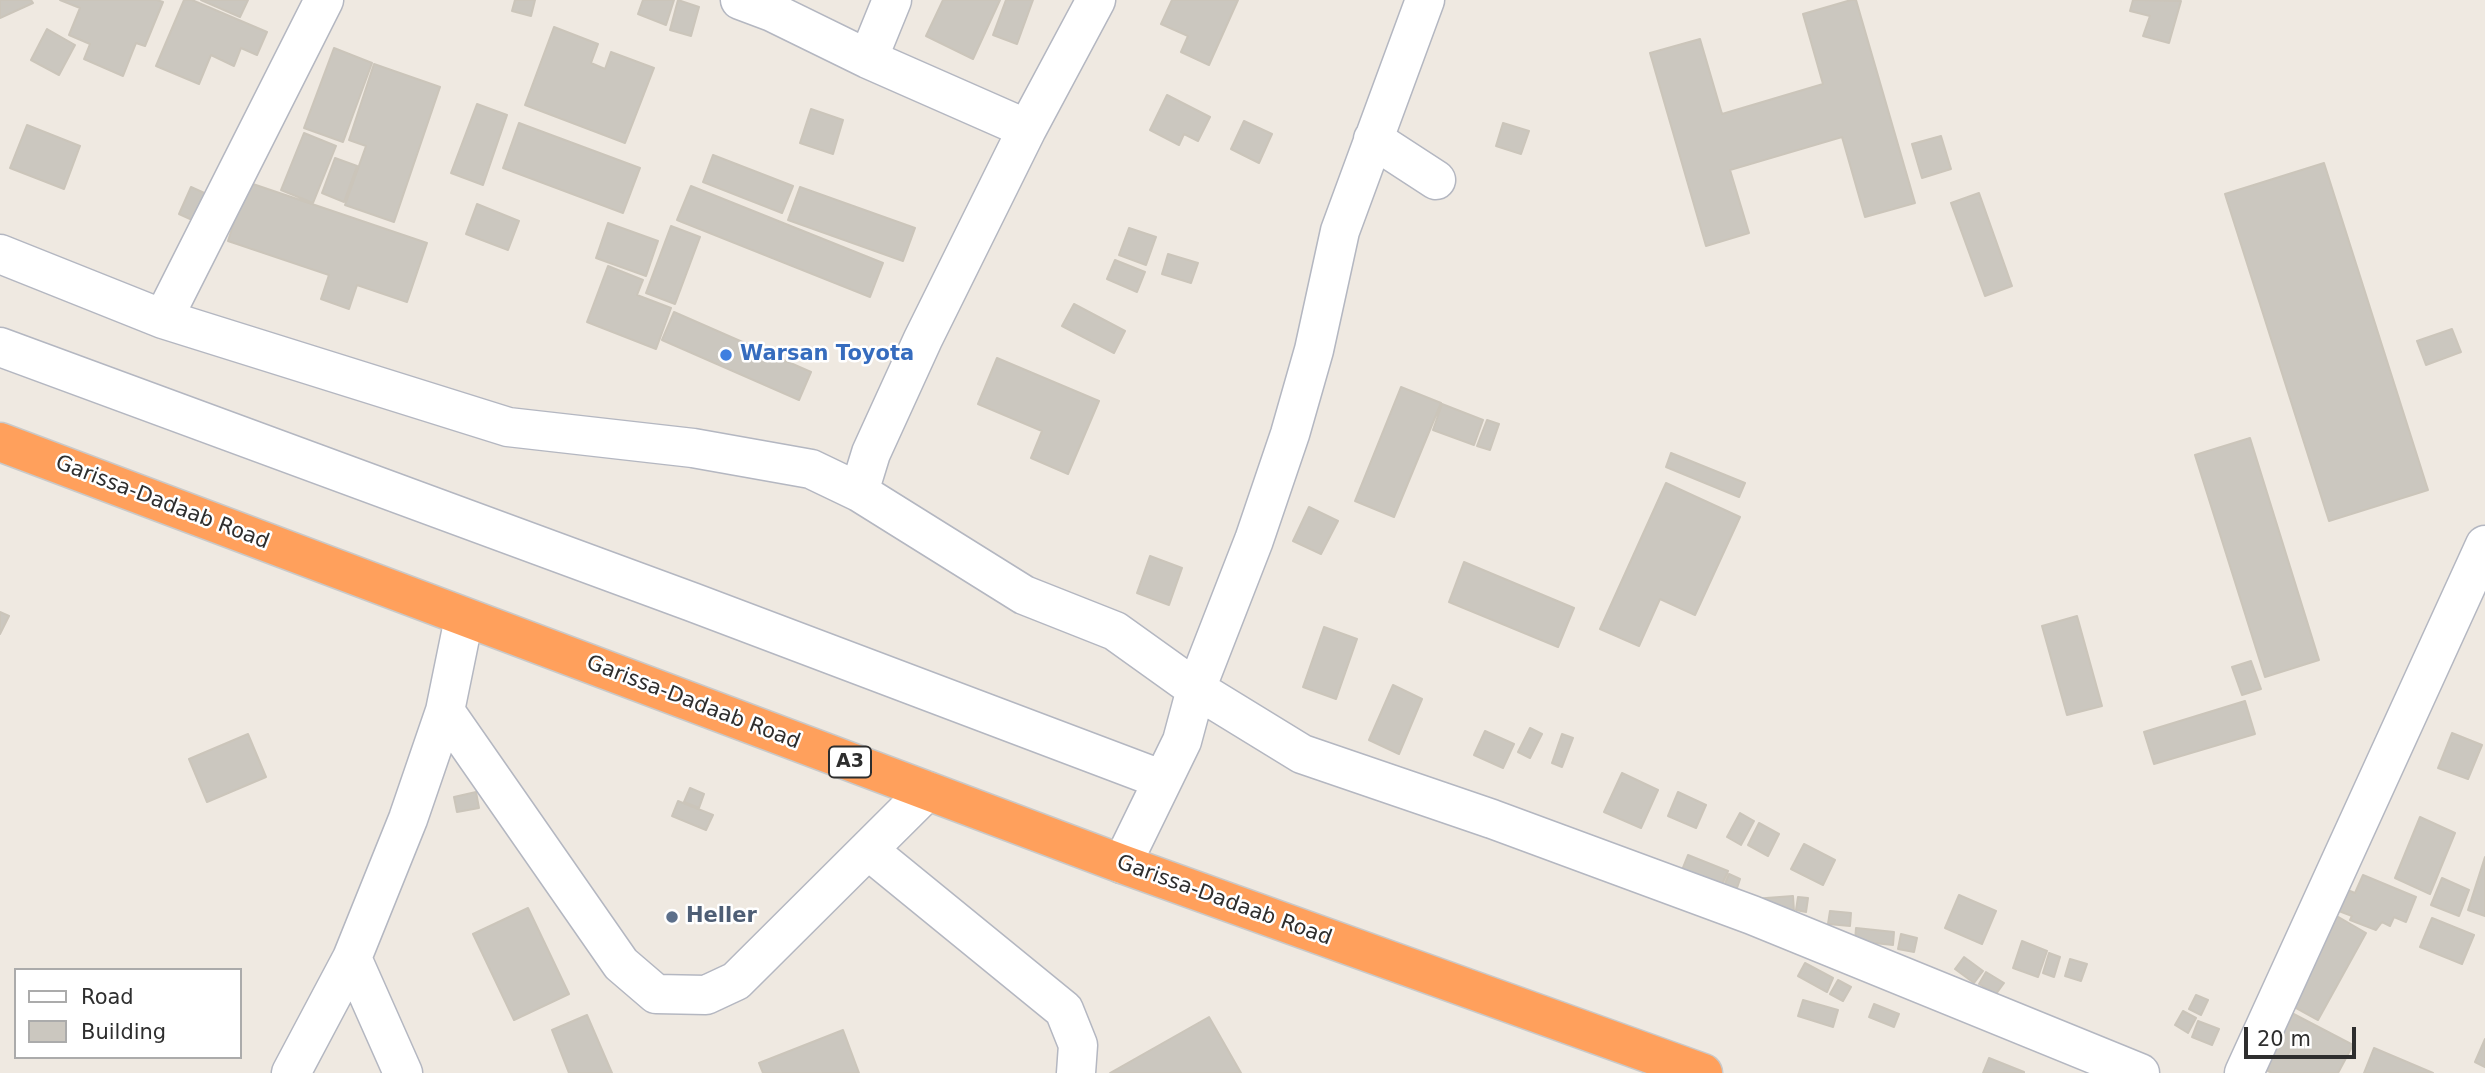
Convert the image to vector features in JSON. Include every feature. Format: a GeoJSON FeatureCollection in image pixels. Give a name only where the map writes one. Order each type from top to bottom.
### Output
{"type":"FeatureCollection","features":[{"type":"Feature","properties":{"kind":"highway","name":"Garissa-Dadaab Road"},"geometry":{"type":"LineString","coordinates":[[0,442],[1122,864],[1703,1073]]}},
{"type":"Feature","properties":{"kind":"street"},"geometry":{"type":"LineString","coordinates":[[163,319],[324,0]]}},
{"type":"Feature","properties":{"kind":"street"},"geometry":{"type":"LineString","coordinates":[[740,0],[772,12],[868,59],[1027,129]]}},
{"type":"Feature","properties":{"kind":"street"},"geometry":{"type":"LineString","coordinates":[[868,59],[892,0]]}},
{"type":"Feature","properties":{"kind":"street"},"geometry":{"type":"LineString","coordinates":[[859,492],[871,453],[923,339],[1027,129],[1096,0]]}},
{"type":"Feature","properties":{"kind":"street"},"geometry":{"type":"LineString","coordinates":[[1122,864],[1182,741],[1196,689],[1254,540],[1290,434],[1314,350],[1340,231],[1425,0]]}},
{"type":"Feature","properties":{"kind":"street"},"geometry":{"type":"LineString","coordinates":[[1373,139],[1436,180]]}},
{"type":"Feature","properties":{"kind":"street"},"geometry":{"type":"LineString","coordinates":[[0,254],[163,319],[508,427],[694,448],[811,469],[859,492],[1024,595],[1115,631],[1196,689],[1302,754],[1492,819],[1752,915],[2140,1073]]}},
{"type":"Feature","properties":{"kind":"street"},"geometry":{"type":"LineString","coordinates":[[0,347],[1163,780]]}},
{"type":"Feature","properties":{"kind":"street"},"geometry":{"type":"LineString","coordinates":[[2244,1073],[2473,610],[2485,545]]}},
{"type":"Feature","properties":{"kind":"street"},"geometry":{"type":"LineString","coordinates":[[291,1073],[352,958],[408,819],[445,711],[464,618]]}},
{"type":"Feature","properties":{"kind":"street"},"geometry":{"type":"LineString","coordinates":[[445,711],[621,964],[656,994],[706,995],[736,981],[927,791]]}},
{"type":"Feature","properties":{"kind":"street"},"geometry":{"type":"LineString","coordinates":[[868,850],[1064,1010],[1078,1045],[1076,1073]]}},
{"type":"Feature","properties":{"kind":"street"},"geometry":{"type":"LineString","coordinates":[[352,958],[403,1073]]}},
{"type":"Feature","properties":{"kind":"building"},"geometry":{"type":"Polygon","coordinates":[[[0,0],[31,0],[33,3],[0,18],[0,0]]]}},
{"type":"Feature","properties":{"kind":"building"},"geometry":{"type":"Polygon","coordinates":[[[60,0],[163,2],[145,46],[136,43],[123,76],[84,59],[90,44],[69,35],[80,8],[60,0]]]}},
{"type":"Feature","properties":{"kind":"building"},"geometry":{"type":"Polygon","coordinates":[[[184,0],[192,0],[267,32],[257,55],[241,48],[234,66],[211,55],[199,84],[156,66],[184,0]]]}},
{"type":"Feature","properties":{"kind":"building"},"geometry":{"type":"Polygon","coordinates":[[[201,0],[248,0],[240,17],[201,0]]]}},
{"type":"Feature","properties":{"kind":"building"},"geometry":{"type":"Polygon","coordinates":[[[515,0],[535,0],[531,16],[512,11],[515,0]]]}},
{"type":"Feature","properties":{"kind":"building"},"geometry":{"type":"Polygon","coordinates":[[[643,0],[674,0],[666,25],[638,14],[643,0]]]}},
{"type":"Feature","properties":{"kind":"building"},"geometry":{"type":"Polygon","coordinates":[[[678,0],[699,7],[691,36],[670,30],[678,0]]]}},
{"type":"Feature","properties":{"kind":"building"},"geometry":{"type":"Polygon","coordinates":[[[943,0],[1000,0],[973,59],[926,36],[943,0]]]}},
{"type":"Feature","properties":{"kind":"building"},"geometry":{"type":"Polygon","coordinates":[[[1006,0],[1033,0],[1017,44],[993,35],[1006,0]]]}},
{"type":"Feature","properties":{"kind":"building"},"geometry":{"type":"Polygon","coordinates":[[[1172,0],[1238,0],[1209,65],[1181,52],[1188,36],[1161,24],[1172,0]]]}},
{"type":"Feature","properties":{"kind":"building"},"geometry":{"type":"Polygon","coordinates":[[[1856,0],[1915,203],[1865,217],[1842,137],[1730,170],[1749,233],[1706,246],[1650,53],[1700,39],[1722,114],[1823,84],[1803,14],[1856,0]]]}},
{"type":"Feature","properties":{"kind":"building"},"geometry":{"type":"Polygon","coordinates":[[[2133,0],[2181,1],[2169,43],[2143,36],[2150,16],[2130,11],[2133,0]]]}},
{"type":"Feature","properties":{"kind":"building"},"geometry":{"type":"Polygon","coordinates":[[[554,27],[598,44],[591,63],[605,69],[611,52],[654,68],[625,143],[525,105],[554,27]]]}},
{"type":"Feature","properties":{"kind":"building"},"geometry":{"type":"Polygon","coordinates":[[[47,29],[75,45],[59,75],[31,60],[47,29]]]}},
{"type":"Feature","properties":{"kind":"building"},"geometry":{"type":"Polygon","coordinates":[[[334,48],[372,63],[343,142],[304,128],[334,48]]]}},
{"type":"Feature","properties":{"kind":"building"},"geometry":{"type":"Polygon","coordinates":[[[374,64],[440,87],[394,222],[345,205],[366,146],[349,140],[374,64]]]}},
{"type":"Feature","properties":{"kind":"building"},"geometry":{"type":"Polygon","coordinates":[[[1167,95],[1210,117],[1198,141],[1184,134],[1179,145],[1150,130],[1167,95]]]}},
{"type":"Feature","properties":{"kind":"building"},"geometry":{"type":"Polygon","coordinates":[[[477,104],[507,115],[483,185],[451,173],[477,104]]]}},
{"type":"Feature","properties":{"kind":"building"},"geometry":{"type":"Polygon","coordinates":[[[811,109],[843,120],[833,154],[800,143],[811,109]]]}},
{"type":"Feature","properties":{"kind":"building"},"geometry":{"type":"Polygon","coordinates":[[[1244,121],[1272,134],[1259,163],[1231,149],[1244,121]]]}},
{"type":"Feature","properties":{"kind":"building"},"geometry":{"type":"Polygon","coordinates":[[[519,123],[640,168],[623,213],[503,168],[519,123]]]}},
{"type":"Feature","properties":{"kind":"building"},"geometry":{"type":"Polygon","coordinates":[[[1503,123],[1529,131],[1521,154],[1496,146],[1503,123]]]}},
{"type":"Feature","properties":{"kind":"building"},"geometry":{"type":"Polygon","coordinates":[[[27,125],[80,146],[64,189],[10,168],[27,125]]]}},
{"type":"Feature","properties":{"kind":"building"},"geometry":{"type":"Polygon","coordinates":[[[304,133],[336,146],[313,203],[281,190],[304,133]]]}},
{"type":"Feature","properties":{"kind":"building"},"geometry":{"type":"Polygon","coordinates":[[[1941,136],[1951,169],[1922,178],[1912,144],[1941,136]]]}},
{"type":"Feature","properties":{"kind":"building"},"geometry":{"type":"Polygon","coordinates":[[[713,155],[793,186],[782,213],[703,182],[713,155]]]}},
{"type":"Feature","properties":{"kind":"building"},"geometry":{"type":"Polygon","coordinates":[[[335,158],[357,166],[344,202],[322,193],[335,158]]]}},
{"type":"Feature","properties":{"kind":"building"},"geometry":{"type":"Polygon","coordinates":[[[2324,163],[2428,490],[2329,521],[2225,194],[2324,163]]]}},
{"type":"Feature","properties":{"kind":"building"},"geometry":{"type":"Polygon","coordinates":[[[247,182],[427,243],[407,302],[357,285],[349,309],[321,299],[329,275],[228,241],[247,182]]]}},
{"type":"Feature","properties":{"kind":"building"},"geometry":{"type":"Polygon","coordinates":[[[691,186],[883,263],[870,297],[677,220],[691,186]]]}},
{"type":"Feature","properties":{"kind":"building"},"geometry":{"type":"Polygon","coordinates":[[[191,187],[211,196],[199,223],[179,214],[191,187]]]}},
{"type":"Feature","properties":{"kind":"building"},"geometry":{"type":"Polygon","coordinates":[[[800,187],[915,228],[903,261],[788,220],[800,187]]]}},
{"type":"Feature","properties":{"kind":"building"},"geometry":{"type":"Polygon","coordinates":[[[1979,193],[2012,286],[1985,296],[1951,203],[1979,193]]]}},
{"type":"Feature","properties":{"kind":"building"},"geometry":{"type":"Polygon","coordinates":[[[477,204],[519,221],[508,250],[466,234],[477,204]]]}},
{"type":"Feature","properties":{"kind":"building"},"geometry":{"type":"Polygon","coordinates":[[[608,223],[658,241],[646,276],[596,258],[608,223]]]}},
{"type":"Feature","properties":{"kind":"building"},"geometry":{"type":"Polygon","coordinates":[[[671,226],[700,237],[675,304],[646,293],[671,226]]]}},
{"type":"Feature","properties":{"kind":"building"},"geometry":{"type":"Polygon","coordinates":[[[1129,228],[1156,237],[1146,265],[1119,255],[1129,228]]]}},
{"type":"Feature","properties":{"kind":"building"},"geometry":{"type":"Polygon","coordinates":[[[1168,254],[1198,263],[1191,283],[1162,274],[1168,254]]]}},
{"type":"Feature","properties":{"kind":"building"},"geometry":{"type":"Polygon","coordinates":[[[1115,260],[1145,272],[1137,292],[1107,279],[1115,260]]]}},
{"type":"Feature","properties":{"kind":"building"},"geometry":{"type":"Polygon","coordinates":[[[608,266],[643,280],[637,295],[671,308],[656,349],[587,322],[608,266]]]}},
{"type":"Feature","properties":{"kind":"building"},"geometry":{"type":"Polygon","coordinates":[[[1074,304],[1125,331],[1114,353],[1062,326],[1074,304]]]}},
{"type":"Feature","properties":{"kind":"building"},"geometry":{"type":"Polygon","coordinates":[[[674,312],[811,372],[799,400],[662,340],[674,312]]]}},
{"type":"Feature","properties":{"kind":"building"},"geometry":{"type":"Polygon","coordinates":[[[2452,329],[2461,352],[2426,365],[2417,341],[2452,329]]]}},
{"type":"Feature","properties":{"kind":"building"},"geometry":{"type":"Polygon","coordinates":[[[997,358],[1099,401],[1068,474],[1031,458],[1042,431],[978,404],[997,358]]]}},
{"type":"Feature","properties":{"kind":"building"},"geometry":{"type":"Polygon","coordinates":[[[1401,387],[1441,403],[1394,517],[1355,501],[1401,387]]]}},
{"type":"Feature","properties":{"kind":"building"},"geometry":{"type":"Polygon","coordinates":[[[1442,404],[1483,420],[1474,445],[1433,430],[1442,404]]]}},
{"type":"Feature","properties":{"kind":"building"},"geometry":{"type":"Polygon","coordinates":[[[1487,420],[1499,424],[1490,450],[1477,446],[1487,420]]]}},
{"type":"Feature","properties":{"kind":"building"},"geometry":{"type":"Polygon","coordinates":[[[2250,438],[2319,660],[2265,677],[2195,455],[2250,438]]]}},
{"type":"Feature","properties":{"kind":"building"},"geometry":{"type":"Polygon","coordinates":[[[1671,453],[1745,483],[1739,497],[1666,467],[1671,453]]]}},
{"type":"Feature","properties":{"kind":"building"},"geometry":{"type":"Polygon","coordinates":[[[1666,483],[1740,517],[1695,615],[1660,599],[1639,646],[1600,629],[1666,483]]]}},
{"type":"Feature","properties":{"kind":"building"},"geometry":{"type":"Polygon","coordinates":[[[1309,507],[1338,521],[1321,554],[1293,541],[1309,507]]]}},
{"type":"Feature","properties":{"kind":"building"},"geometry":{"type":"Polygon","coordinates":[[[1150,556],[1182,568],[1169,605],[1137,593],[1150,556]]]}},
{"type":"Feature","properties":{"kind":"building"},"geometry":{"type":"Polygon","coordinates":[[[1464,562],[1574,608],[1558,647],[1449,602],[1464,562]]]}},
{"type":"Feature","properties":{"kind":"building"},"geometry":{"type":"Polygon","coordinates":[[[0,612],[9,616],[0,634],[0,612]]]}},
{"type":"Feature","properties":{"kind":"building"},"geometry":{"type":"Polygon","coordinates":[[[2077,616],[2102,706],[2067,715],[2042,626],[2077,616]]]}},
{"type":"Feature","properties":{"kind":"building"},"geometry":{"type":"Polygon","coordinates":[[[1324,627],[1357,639],[1336,699],[1303,687],[1324,627]]]}},
{"type":"Feature","properties":{"kind":"building"},"geometry":{"type":"Polygon","coordinates":[[[2251,661],[2261,689],[2242,695],[2232,667],[2251,661]]]}},
{"type":"Feature","properties":{"kind":"building"},"geometry":{"type":"Polygon","coordinates":[[[1393,685],[1422,699],[1399,754],[1369,740],[1393,685]]]}},
{"type":"Feature","properties":{"kind":"building"},"geometry":{"type":"Polygon","coordinates":[[[2245,701],[2255,734],[2154,764],[2144,732],[2245,701]]]}},
{"type":"Feature","properties":{"kind":"building"},"geometry":{"type":"Polygon","coordinates":[[[1530,728],[1542,734],[1530,758],[1518,752],[1530,728]]]}},
{"type":"Feature","properties":{"kind":"building"},"geometry":{"type":"Polygon","coordinates":[[[1485,731],[1514,744],[1503,768],[1474,755],[1485,731]]]}},
{"type":"Feature","properties":{"kind":"building"},"geometry":{"type":"Polygon","coordinates":[[[2452,733],[2482,745],[2468,779],[2438,768],[2452,733]]]}},
{"type":"Feature","properties":{"kind":"building"},"geometry":{"type":"Polygon","coordinates":[[[248,734],[266,777],[207,802],[189,759],[248,734]]]}},
{"type":"Feature","properties":{"kind":"building"},"geometry":{"type":"Polygon","coordinates":[[[1562,734],[1573,738],[1562,767],[1552,763],[1562,734]]]}},
{"type":"Feature","properties":{"kind":"building"},"geometry":{"type":"Polygon","coordinates":[[[1622,773],[1658,790],[1641,828],[1604,812],[1622,773]]]}},
{"type":"Feature","properties":{"kind":"building"},"geometry":{"type":"Polygon","coordinates":[[[690,788],[704,794],[699,808],[684,802],[690,788]]]}},
{"type":"Feature","properties":{"kind":"building"},"geometry":{"type":"Polygon","coordinates":[[[476,792],[479,808],[457,812],[454,797],[476,792]]]}},
{"type":"Feature","properties":{"kind":"building"},"geometry":{"type":"Polygon","coordinates":[[[1678,792],[1706,805],[1696,828],[1668,816],[1678,792]]]}},
{"type":"Feature","properties":{"kind":"building"},"geometry":{"type":"Polygon","coordinates":[[[678,801],[713,815],[706,830],[672,816],[678,801]]]}},
{"type":"Feature","properties":{"kind":"building"},"geometry":{"type":"Polygon","coordinates":[[[1740,813],[1754,821],[1741,845],[1727,837],[1740,813]]]}},
{"type":"Feature","properties":{"kind":"building"},"geometry":{"type":"Polygon","coordinates":[[[2420,817],[2455,833],[2430,894],[2395,878],[2420,817]]]}},
{"type":"Feature","properties":{"kind":"building"},"geometry":{"type":"Polygon","coordinates":[[[1759,823],[1779,834],[1768,856],[1748,845],[1759,823]]]}},
{"type":"Feature","properties":{"kind":"building"},"geometry":{"type":"Polygon","coordinates":[[[1804,844],[1835,860],[1823,885],[1791,869],[1804,844]]]}},
{"type":"Feature","properties":{"kind":"building"},"geometry":{"type":"Polygon","coordinates":[[[1688,855],[1728,871],[1721,887],[1682,870],[1688,855]]]}},
{"type":"Feature","properties":{"kind":"building"},"geometry":{"type":"Polygon","coordinates":[[[2485,857],[2485,916],[2468,910],[2485,857]]]}},
{"type":"Feature","properties":{"kind":"building"},"geometry":{"type":"Polygon","coordinates":[[[1729,874],[1740,879],[1736,891],[1724,886],[1729,874]]]}},
{"type":"Feature","properties":{"kind":"building"},"geometry":{"type":"Polygon","coordinates":[[[2363,875],[2416,897],[2406,922],[2394,917],[2390,926],[2382,922],[2376,930],[2350,920],[2352,916],[2331,908],[2340,887],[2355,893],[2363,875]]]}},
{"type":"Feature","properties":{"kind":"building"},"geometry":{"type":"Polygon","coordinates":[[[2442,878],[2469,890],[2459,916],[2431,905],[2442,878]]]}},
{"type":"Feature","properties":{"kind":"building"},"geometry":{"type":"Polygon","coordinates":[[[1959,895],[1996,911],[1982,944],[1945,928],[1959,895]]]}},
{"type":"Feature","properties":{"kind":"building"},"geometry":{"type":"Polygon","coordinates":[[[1793,896],[1794,911],[1754,914],[1753,899],[1793,896]]]}},
{"type":"Feature","properties":{"kind":"building"},"geometry":{"type":"Polygon","coordinates":[[[1798,897],[1808,898],[1806,912],[1796,910],[1798,897]]]}},
{"type":"Feature","properties":{"kind":"building"},"geometry":{"type":"Polygon","coordinates":[[[528,908],[569,994],[514,1020],[473,934],[528,908]]]}},
{"type":"Feature","properties":{"kind":"building"},"geometry":{"type":"Polygon","coordinates":[[[1830,911],[1851,913],[1850,926],[1828,924],[1830,911]]]}},
{"type":"Feature","properties":{"kind":"building"},"geometry":{"type":"Polygon","coordinates":[[[2335,915],[2366,933],[2318,1020],[2287,1003],[2335,915]]]}},
{"type":"Feature","properties":{"kind":"building"},"geometry":{"type":"Polygon","coordinates":[[[2432,918],[2474,935],[2462,964],[2420,947],[2432,918]]]}},
{"type":"Feature","properties":{"kind":"building"},"geometry":{"type":"Polygon","coordinates":[[[1856,928],[1894,932],[1893,945],[1855,941],[1856,928]]]}},
{"type":"Feature","properties":{"kind":"building"},"geometry":{"type":"Polygon","coordinates":[[[1901,934],[1917,938],[1914,952],[1898,949],[1901,934]]]}},
{"type":"Feature","properties":{"kind":"building"},"geometry":{"type":"Polygon","coordinates":[[[2022,941],[2047,951],[2038,977],[2013,968],[2022,941]]]}},
{"type":"Feature","properties":{"kind":"building"},"geometry":{"type":"Polygon","coordinates":[[[2049,953],[2060,957],[2054,977],[2043,973],[2049,953]]]}},
{"type":"Feature","properties":{"kind":"building"},"geometry":{"type":"Polygon","coordinates":[[[1964,957],[1983,971],[1974,983],[1955,969],[1964,957]]]}},
{"type":"Feature","properties":{"kind":"building"},"geometry":{"type":"Polygon","coordinates":[[[2070,959],[2087,964],[2081,981],[2065,976],[2070,959]]]}},
{"type":"Feature","properties":{"kind":"building"},"geometry":{"type":"Polygon","coordinates":[[[1805,963],[1833,978],[1827,992],[1798,976],[1805,963]]]}},
{"type":"Feature","properties":{"kind":"building"},"geometry":{"type":"Polygon","coordinates":[[[1986,972],[2004,983],[1996,994],[1979,984],[1986,972]]]}},
{"type":"Feature","properties":{"kind":"building"},"geometry":{"type":"Polygon","coordinates":[[[1838,980],[1851,987],[1843,1001],[1830,994],[1838,980]]]}},
{"type":"Feature","properties":{"kind":"building"},"geometry":{"type":"Polygon","coordinates":[[[2196,995],[2208,1000],[2201,1015],[2189,1009],[2196,995]]]}},
{"type":"Feature","properties":{"kind":"building"},"geometry":{"type":"Polygon","coordinates":[[[1803,1000],[1838,1010],[1833,1027],[1798,1016],[1803,1000]]]}},
{"type":"Feature","properties":{"kind":"building"},"geometry":{"type":"Polygon","coordinates":[[[1874,1004],[1899,1014],[1894,1027],[1869,1017],[1874,1004]]]}},
{"type":"Feature","properties":{"kind":"building"},"geometry":{"type":"Polygon","coordinates":[[[2286,1010],[2353,1045],[2338,1073],[2272,1073],[2258,1066],[2286,1010]]]}},
{"type":"Feature","properties":{"kind":"building"},"geometry":{"type":"Polygon","coordinates":[[[2183,1011],[2196,1018],[2188,1033],[2175,1025],[2183,1011]]]}},
{"type":"Feature","properties":{"kind":"building"},"geometry":{"type":"Polygon","coordinates":[[[587,1015],[612,1073],[569,1073],[552,1030],[587,1015]]]}},
{"type":"Feature","properties":{"kind":"building"},"geometry":{"type":"Polygon","coordinates":[[[1209,1017],[1241,1073],[1110,1073],[1209,1017]]]}},
{"type":"Feature","properties":{"kind":"building"},"geometry":{"type":"Polygon","coordinates":[[[2198,1021],[2219,1029],[2212,1045],[2192,1037],[2198,1021]]]}},
{"type":"Feature","properties":{"kind":"building"},"geometry":{"type":"Polygon","coordinates":[[[843,1030],[859,1073],[763,1073],[759,1063],[843,1030]]]}},
{"type":"Feature","properties":{"kind":"building"},"geometry":{"type":"Polygon","coordinates":[[[2485,1039],[2485,1067],[2475,1062],[2485,1039]]]}},
{"type":"Feature","properties":{"kind":"building"},"geometry":{"type":"Polygon","coordinates":[[[2374,1048],[2433,1073],[2364,1073],[2374,1048]]]}},
{"type":"Feature","properties":{"kind":"building"},"geometry":{"type":"Polygon","coordinates":[[[1989,1058],[2024,1072],[2024,1073],[1983,1073],[1989,1058]]]}},
{"type":"Feature","properties":{"kind":"place","name":"Warsan Toyota"},"geometry":{"type":"Point","coordinates":[726,355]}},
{"type":"Feature","properties":{"kind":"place","name":"Heller"},"geometry":{"type":"Point","coordinates":[672,917]}}]}
